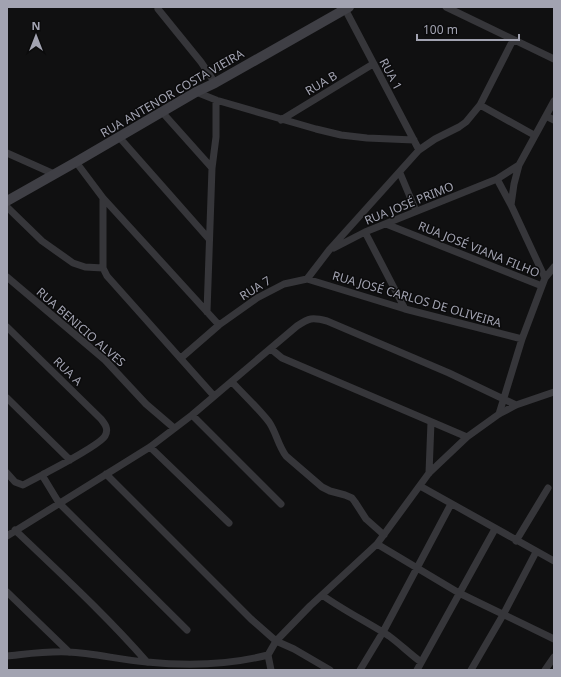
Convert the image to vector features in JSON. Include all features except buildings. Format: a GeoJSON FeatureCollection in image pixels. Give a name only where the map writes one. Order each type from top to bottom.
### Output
{"type":"FeatureCollection","features":[{"type":"Feature","properties":{"kind":"main road","name":"RUA ANTENOR COSTA VIEIRA"},"geometry":{"type":"LineString","coordinates":[[7,200],[347,8]]}},
{"type":"Feature","properties":{"kind":"street"},"geometry":{"type":"LineString","coordinates":[[446,7],[554,59]]}},
{"type":"Feature","properties":{"kind":"street","name":"RUA 1"},"geometry":{"type":"LineString","coordinates":[[347,8],[374,64],[419,150]]}},
{"type":"Feature","properties":{"kind":"street"},"geometry":{"type":"LineString","coordinates":[[158,9],[201,62],[215,83]]}},
{"type":"Feature","properties":{"kind":"street"},"geometry":{"type":"LineString","coordinates":[[306,279],[419,150],[435,138],[459,127],[466,122],[480,105],[513,40]]}},
{"type":"Feature","properties":{"kind":"street","name":"RUA B"},"geometry":{"type":"LineString","coordinates":[[281,120],[374,64]]}},
{"type":"Feature","properties":{"kind":"street"},"geometry":{"type":"LineString","coordinates":[[196,92],[216,100],[281,120],[341,135],[367,138],[414,140]]}},
{"type":"Feature","properties":{"kind":"street"},"geometry":{"type":"LineString","coordinates":[[207,312],[212,168],[216,137],[216,100]]}},
{"type":"Feature","properties":{"kind":"street"},"geometry":{"type":"LineString","coordinates":[[511,205],[519,165],[534,135],[554,101]]}},
{"type":"Feature","properties":{"kind":"street"},"geometry":{"type":"LineString","coordinates":[[480,105],[534,135]]}},
{"type":"Feature","properties":{"kind":"street"},"geometry":{"type":"LineString","coordinates":[[162,112],[212,168]]}},
{"type":"Feature","properties":{"kind":"street"},"geometry":{"type":"LineString","coordinates":[[546,116],[554,120]]}},
{"type":"Feature","properties":{"kind":"street"},"geometry":{"type":"LineString","coordinates":[[118,137],[209,239]]}},
{"type":"Feature","properties":{"kind":"street"},"geometry":{"type":"LineString","coordinates":[[7,153],[54,174]]}},
{"type":"Feature","properties":{"kind":"street"},"geometry":{"type":"LineString","coordinates":[[76,162],[103,198],[219,325]]}},
{"type":"Feature","properties":{"kind":"street","name":"RUA JOSÉ PRIMO"},"geometry":{"type":"LineString","coordinates":[[330,250],[365,232],[497,179],[519,165]]}},
{"type":"Feature","properties":{"kind":"street"},"geometry":{"type":"LineString","coordinates":[[400,173],[416,211]]}},
{"type":"Feature","properties":{"kind":"street"},"geometry":{"type":"LineString","coordinates":[[497,179],[511,205],[545,278]]}},
{"type":"Feature","properties":{"kind":"street"},"geometry":{"type":"LineString","coordinates":[[103,198],[103,268],[113,284],[214,396]]}},
{"type":"Feature","properties":{"kind":"street"},"geometry":{"type":"LineString","coordinates":[[7,207],[42,242],[73,263],[85,267],[103,268]]}},
{"type":"Feature","properties":{"kind":"street","name":"RUA JOSÉ VIANA FILHO"},"geometry":{"type":"LineString","coordinates":[[386,224],[542,286]]}},
{"type":"Feature","properties":{"kind":"street"},"geometry":{"type":"LineString","coordinates":[[365,232],[405,309]]}},
{"type":"Feature","properties":{"kind":"street"},"geometry":{"type":"LineString","coordinates":[[499,414],[522,339],[545,278],[554,267]]}},
{"type":"Feature","properties":{"kind":"street","name":"RUA BENICIO ALVES"},"geometry":{"type":"LineString","coordinates":[[7,278],[105,360],[142,400],[174,428]]}},
{"type":"Feature","properties":{"kind":"street","name":"RUA JOSÉ CARLOS DE OLIVEIRA"},"geometry":{"type":"LineString","coordinates":[[306,279],[405,309],[522,339]]}},
{"type":"Feature","properties":{"kind":"street","name":"RUA 7"},"geometry":{"type":"LineString","coordinates":[[181,358],[219,325],[271,290],[284,284],[306,279]]}},
{"type":"Feature","properties":{"kind":"street"},"geometry":{"type":"LineString","coordinates":[[7,536],[150,447],[192,415],[306,320],[317,318],[327,321],[449,373],[516,405]]}},
{"type":"Feature","properties":{"kind":"street","name":"RUA A"},"geometry":{"type":"LineString","coordinates":[[7,327],[101,419],[106,426],[106,435],[101,440],[70,460]]}},
{"type":"Feature","properties":{"kind":"street"},"geometry":{"type":"LineString","coordinates":[[271,349],[282,358],[467,437]]}},
{"type":"Feature","properties":{"kind":"street"},"geometry":{"type":"LineString","coordinates":[[232,382],[269,422],[286,456],[322,487],[352,498],[366,519],[384,535]]}},
{"type":"Feature","properties":{"kind":"street"},"geometry":{"type":"LineString","coordinates":[[271,670],[268,654],[276,641],[322,594],[377,544],[429,473],[467,437],[499,414],[516,405],[554,392]]}},
{"type":"Feature","properties":{"kind":"street"},"geometry":{"type":"LineString","coordinates":[[7,398],[70,460],[23,485],[15,482],[7,473]]}},
{"type":"Feature","properties":{"kind":"street"},"geometry":{"type":"LineString","coordinates":[[192,415],[281,504]]}},
{"type":"Feature","properties":{"kind":"street"},"geometry":{"type":"LineString","coordinates":[[429,473],[431,422]]}},
{"type":"Feature","properties":{"kind":"street"},"geometry":{"type":"LineString","coordinates":[[150,447],[229,523]]}},
{"type":"Feature","properties":{"kind":"street"},"geometry":{"type":"LineString","coordinates":[[106,474],[251,619],[276,641],[300,652],[330,670]]}},
{"type":"Feature","properties":{"kind":"street"},"geometry":{"type":"LineString","coordinates":[[42,475],[59,503],[187,630]]}},
{"type":"Feature","properties":{"kind":"street"},"geometry":{"type":"LineString","coordinates":[[420,486],[554,561]]}},
{"type":"Feature","properties":{"kind":"street"},"geometry":{"type":"LineString","coordinates":[[516,541],[548,488]]}},
{"type":"Feature","properties":{"kind":"street"},"geometry":{"type":"LineString","coordinates":[[360,670],[383,632],[451,504]]}},
{"type":"Feature","properties":{"kind":"street"},"geometry":{"type":"LineString","coordinates":[[417,670],[495,528]]}},
{"type":"Feature","properties":{"kind":"street"},"geometry":{"type":"LineString","coordinates":[[15,530],[84,596],[147,662]]}},
{"type":"Feature","properties":{"kind":"street"},"geometry":{"type":"LineString","coordinates":[[377,544],[459,593],[554,639]]}},
{"type":"Feature","properties":{"kind":"street"},"geometry":{"type":"LineString","coordinates":[[471,670],[503,615],[536,552]]}},
{"type":"Feature","properties":{"kind":"street"},"geometry":{"type":"LineString","coordinates":[[7,592],[69,652]]}},
{"type":"Feature","properties":{"kind":"street"},"geometry":{"type":"LineString","coordinates":[[322,594],[334,603],[383,632],[421,662]]}},
{"type":"Feature","properties":{"kind":"street"},"geometry":{"type":"LineString","coordinates":[[7,656],[44,652],[69,652],[147,662],[204,664],[242,660],[268,654]]}},
{"type":"Feature","properties":{"kind":"street"},"geometry":{"type":"LineString","coordinates":[[545,670],[554,657]]}}]}
